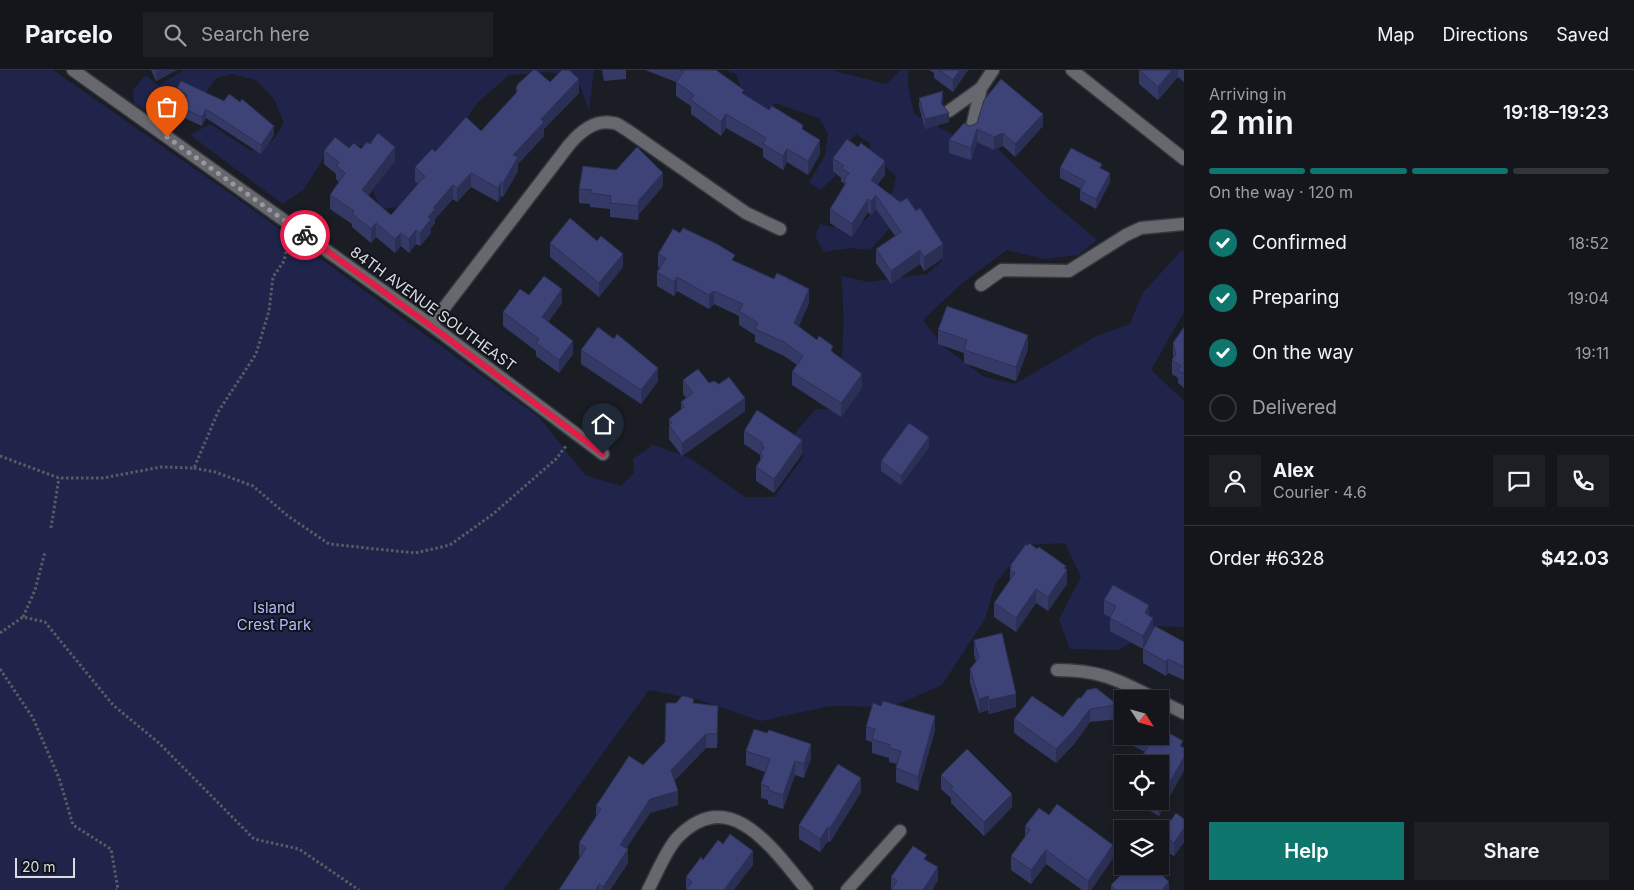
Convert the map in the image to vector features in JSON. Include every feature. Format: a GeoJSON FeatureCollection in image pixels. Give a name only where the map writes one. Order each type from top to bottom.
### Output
{"type":"FeatureCollection","features":[{"type":"Feature","properties":{"kind":"street","name":"84TH AVENUE SOUTHEAST"},"geometry":{"type":"LineString","coordinates":[[73,70],[431,326],[603,454]]}},
{"type":"Feature","properties":{"kind":"street"},"geometry":{"type":"LineString","coordinates":[[971,131],[982,88],[993,70]]}},
{"type":"Feature","properties":{"kind":"street"},"geometry":{"type":"LineString","coordinates":[[1072,70],[1184,159]]}},
{"type":"Feature","properties":{"kind":"street"},"geometry":{"type":"LineString","coordinates":[[949,111],[982,88]]}},
{"type":"Feature","properties":{"kind":"street"},"geometry":{"type":"LineString","coordinates":[[431,326],[569,145],[581,132],[592,126],[613,122],[746,213],[780,228]]}},
{"type":"Feature","properties":{"kind":"street"},"geometry":{"type":"LineString","coordinates":[[981,285],[1002,270],[1069,272],[1141,228],[1184,224]]}},
{"type":"Feature","properties":{"kind":"street"},"geometry":{"type":"LineString","coordinates":[[1058,670],[1081,670],[1114,677],[1139,690]]}},
{"type":"Feature","properties":{"kind":"street"},"geometry":{"type":"LineString","coordinates":[[1169,706],[1184,713]]}},
{"type":"Feature","properties":{"kind":"street"},"geometry":{"type":"LineString","coordinates":[[648,890],[678,837],[696,824],[712,818],[727,817],[743,823],[756,832],[807,890]]}},
{"type":"Feature","properties":{"kind":"street"},"geometry":{"type":"LineString","coordinates":[[847,890],[900,831]]}},
{"type":"Feature","properties":{"kind":"path"},"geometry":{"type":"LineString","coordinates":[[194,468],[218,412],[256,354],[269,311],[273,277],[284,261],[293,227]]}},
{"type":"Feature","properties":{"kind":"path"},"geometry":{"type":"LineString","coordinates":[[0,456],[59,478],[102,478],[161,467],[194,468],[215,472],[252,486],[288,516],[329,544],[415,553],[450,545],[493,514],[556,459],[576,434]]}},
{"type":"Feature","properties":{"kind":"path"},"geometry":{"type":"LineString","coordinates":[[52,528],[59,478]]}},
{"type":"Feature","properties":{"kind":"path"},"geometry":{"type":"LineString","coordinates":[[0,633],[23,616],[35,590],[45,552]]}},
{"type":"Feature","properties":{"kind":"path"},"geometry":{"type":"LineString","coordinates":[[23,616],[45,622],[113,705],[159,743],[205,788],[238,825],[248,831],[254,840],[299,849],[358,890]]}},
{"type":"Feature","properties":{"kind":"path"},"geometry":{"type":"LineString","coordinates":[[0,669],[33,718],[59,778],[73,825],[111,849],[118,890]]}},
{"type":"Feature","properties":{"kind":"green space","name":"Island Crest Park"},"geometry":{"type":"Polygon","coordinates":[[[0,70],[53,70],[241,201],[540,418],[585,475],[621,486],[634,473],[633,459],[653,445],[690,458],[745,497],[774,497],[804,456],[789,440],[816,409],[837,410],[842,360],[841,276],[869,282],[927,274],[942,261],[941,243],[905,211],[870,250],[850,248],[824,252],[815,236],[820,224],[832,227],[865,220],[893,192],[896,176],[868,152],[871,144],[856,134],[842,149],[841,171],[820,190],[809,182],[825,156],[828,133],[819,118],[775,103],[756,124],[749,114],[736,74],[726,70],[830,70],[886,84],[901,70],[908,70],[908,85],[914,114],[959,138],[989,139],[1046,197],[1097,240],[1078,255],[1044,259],[1007,250],[962,283],[923,320],[943,346],[984,377],[1015,384],[1098,335],[1130,324],[1142,294],[1181,251],[1184,251],[1184,312],[1151,370],[1184,401],[1184,627],[1158,626],[1119,650],[1070,649],[1059,619],[1081,577],[1065,543],[1026,545],[995,584],[985,619],[942,685],[891,707],[830,706],[761,721],[696,699],[649,690],[503,890],[0,890],[0,70]]]}},
{"type":"Feature","properties":{"kind":"green space"},"geometry":{"type":"Polygon","coordinates":[[[184,70],[594,70],[589,110],[579,83],[551,72],[509,75],[477,103],[446,151],[415,205],[381,209],[373,191],[379,174],[396,154],[375,145],[344,147],[326,154],[304,189],[283,204],[190,135],[210,124],[251,151],[273,140],[284,123],[274,99],[256,80],[232,74],[216,78],[198,103],[168,124],[134,103],[133,90],[146,75],[158,86],[184,70]]]}},
{"type":"Feature","properties":{"kind":"building"},"geometry":{"type":"Polygon","coordinates":[[[533,70],[536,70],[550,82],[562,70],[569,70],[579,79],[541,119],[544,122],[513,155],[518,157],[498,188],[471,173],[457,188],[453,185],[433,208],[435,209],[428,217],[431,219],[420,233],[416,230],[409,239],[401,233],[395,239],[376,223],[371,229],[352,214],[354,211],[330,195],[345,173],[336,166],[339,162],[324,151],[335,137],[349,148],[354,143],[361,149],[367,142],[370,144],[378,133],[395,147],[362,190],[391,215],[425,176],[415,167],[432,149],[435,152],[466,117],[481,131],[518,91],[516,88],[518,84],[533,70]]]}},
{"type":"Feature","properties":{"kind":"building"},"geometry":{"type":"Polygon","coordinates":[[[680,70],[716,70],[744,90],[742,93],[769,110],[772,106],[803,125],[802,129],[820,140],[808,161],[787,149],[783,156],[763,144],[766,138],[726,114],[721,122],[691,100],[694,95],[676,82],[684,71],[680,70]]]}},
{"type":"Feature","properties":{"kind":"building"},"geometry":{"type":"Polygon","coordinates":[[[939,70],[960,70],[953,80],[939,70]]]}},
{"type":"Feature","properties":{"kind":"building"},"geometry":{"type":"Polygon","coordinates":[[[1139,70],[1172,70],[1158,87],[1139,70]]]}},
{"type":"Feature","properties":{"kind":"building"},"geometry":{"type":"Polygon","coordinates":[[[1001,79],[1043,114],[1015,144],[1003,133],[994,137],[977,129],[971,148],[949,140],[964,123],[970,126],[977,123],[984,100],[1001,79]]]}},
{"type":"Feature","properties":{"kind":"building"},"geometry":{"type":"Polygon","coordinates":[[[181,81],[224,101],[229,94],[240,102],[242,99],[274,126],[261,145],[206,109],[202,117],[182,108],[187,95],[177,88],[181,81]]]}},
{"type":"Feature","properties":{"kind":"building"},"geometry":{"type":"Polygon","coordinates":[[[943,91],[941,103],[949,113],[925,119],[919,98],[943,91]]]}},
{"type":"Feature","properties":{"kind":"building"},"geometry":{"type":"Polygon","coordinates":[[[847,139],[858,147],[861,143],[885,161],[871,180],[900,202],[907,198],[916,211],[920,208],[943,244],[924,257],[920,250],[891,271],[876,249],[901,232],[876,195],[871,201],[868,199],[852,224],[830,209],[846,183],[844,180],[849,173],[841,168],[844,166],[833,158],[847,139]]]}},
{"type":"Feature","properties":{"kind":"building"},"geometry":{"type":"Polygon","coordinates":[[[637,147],[663,173],[639,200],[638,206],[610,203],[611,196],[590,193],[592,190],[579,189],[583,166],[616,170],[637,147]]]}},
{"type":"Feature","properties":{"kind":"building"},"geometry":{"type":"Polygon","coordinates":[[[1071,148],[1102,164],[1100,168],[1110,173],[1096,199],[1080,191],[1085,181],[1060,168],[1071,148]]]}},
{"type":"Feature","properties":{"kind":"building"},"geometry":{"type":"Polygon","coordinates":[[[570,218],[597,241],[601,236],[623,254],[599,283],[550,243],[570,218]]]}},
{"type":"Feature","properties":{"kind":"building"},"geometry":{"type":"Polygon","coordinates":[[[683,228],[735,255],[732,260],[774,279],[777,273],[809,289],[794,323],[817,340],[819,336],[833,346],[831,351],[862,374],[841,403],[792,372],[803,356],[784,342],[755,329],[758,323],[739,311],[743,304],[714,291],[709,295],[677,277],[674,282],[657,272],[666,258],[658,254],[673,229],[680,233],[683,228]]]}},
{"type":"Feature","properties":{"kind":"building"},"geometry":{"type":"Polygon","coordinates":[[[544,276],[562,289],[542,317],[573,341],[559,360],[536,343],[539,339],[503,312],[520,289],[529,295],[544,276]]]}},
{"type":"Feature","properties":{"kind":"building"},"geometry":{"type":"Polygon","coordinates":[[[947,306],[1028,335],[1016,367],[964,350],[967,340],[938,330],[947,306]]]}},
{"type":"Feature","properties":{"kind":"building"},"geometry":{"type":"Polygon","coordinates":[[[598,327],[614,339],[617,334],[658,368],[641,390],[581,350],[598,327]]]}},
{"type":"Feature","properties":{"kind":"building"},"geometry":{"type":"Polygon","coordinates":[[[1184,327],[1184,374],[1178,370],[1181,366],[1172,360],[1176,354],[1173,343],[1184,327]]]}},
{"type":"Feature","properties":{"kind":"building"},"geometry":{"type":"Polygon","coordinates":[[[698,369],[709,383],[714,381],[719,384],[729,377],[745,398],[682,443],[669,425],[672,423],[669,419],[684,407],[681,402],[693,393],[683,380],[698,369]]]}},
{"type":"Feature","properties":{"kind":"building"},"geometry":{"type":"Polygon","coordinates":[[[757,410],[802,440],[774,479],[756,467],[763,456],[760,454],[764,447],[761,445],[763,443],[744,431],[757,410]]]}},
{"type":"Feature","properties":{"kind":"building"},"geometry":{"type":"Polygon","coordinates":[[[909,423],[929,437],[901,476],[881,461],[909,423]]]}},
{"type":"Feature","properties":{"kind":"building"},"geometry":{"type":"Polygon","coordinates":[[[1029,543],[1037,549],[1039,547],[1066,566],[1064,568],[1067,570],[1048,597],[1036,589],[1016,618],[994,603],[1015,573],[1010,570],[1012,567],[1010,566],[1026,544],[1027,546],[1029,543]]]}},
{"type":"Feature","properties":{"kind":"building"},"geometry":{"type":"Polygon","coordinates":[[[1113,585],[1149,605],[1145,613],[1153,618],[1143,636],[1110,618],[1116,606],[1104,600],[1113,585]]]}},
{"type":"Feature","properties":{"kind":"building"},"geometry":{"type":"Polygon","coordinates":[[[1155,626],[1184,642],[1184,667],[1168,659],[1166,662],[1143,649],[1155,626]]]}},
{"type":"Feature","properties":{"kind":"building"},"geometry":{"type":"Polygon","coordinates":[[[1002,633],[1016,694],[989,700],[988,696],[979,699],[970,669],[979,658],[974,640],[1002,633]]]}},
{"type":"Feature","properties":{"kind":"building"},"geometry":{"type":"Polygon","coordinates":[[[1096,688],[1114,702],[1114,706],[1090,709],[1056,749],[1014,719],[1032,696],[1063,717],[1087,690],[1096,688]]]}},
{"type":"Feature","properties":{"kind":"building"},"geometry":{"type":"Polygon","coordinates":[[[682,696],[694,699],[693,703],[718,706],[717,734],[706,734],[671,770],[678,791],[650,799],[620,845],[628,849],[603,887],[599,884],[596,890],[559,890],[586,848],[579,843],[601,809],[596,806],[629,756],[643,765],[665,742],[666,703],[676,703],[682,696]]]}},
{"type":"Feature","properties":{"kind":"building"},"geometry":{"type":"Polygon","coordinates":[[[883,701],[935,716],[918,777],[896,768],[901,751],[889,748],[890,745],[872,739],[875,729],[866,727],[873,703],[881,706],[883,701]]]}},
{"type":"Feature","properties":{"kind":"building"},"geometry":{"type":"Polygon","coordinates":[[[754,729],[767,733],[769,730],[811,744],[804,764],[795,761],[783,795],[768,790],[769,787],[761,784],[770,759],[746,751],[754,729]]]}},
{"type":"Feature","properties":{"kind":"building"},"geometry":{"type":"Polygon","coordinates":[[[1169,733],[1183,741],[1180,746],[1184,748],[1184,757],[1169,784],[1169,755],[1143,755],[1148,745],[1169,745],[1169,733]]]}},
{"type":"Feature","properties":{"kind":"building"},"geometry":{"type":"Polygon","coordinates":[[[967,749],[1012,794],[984,822],[951,789],[953,787],[941,775],[967,749]]]}},
{"type":"Feature","properties":{"kind":"building"},"geometry":{"type":"Polygon","coordinates":[[[838,764],[861,778],[830,828],[828,827],[820,839],[799,825],[838,764]]]}},
{"type":"Feature","properties":{"kind":"building"},"geometry":{"type":"Polygon","coordinates":[[[1057,804],[1113,845],[1088,881],[1046,850],[1031,870],[1011,856],[1030,830],[1025,826],[1039,808],[1049,815],[1057,804]]]}},
{"type":"Feature","properties":{"kind":"building"},"geometry":{"type":"Polygon","coordinates":[[[1176,813],[1184,819],[1184,828],[1174,843],[1169,840],[1169,823],[1176,813]]]}},
{"type":"Feature","properties":{"kind":"building"},"geometry":{"type":"Polygon","coordinates":[[[730,834],[753,851],[724,890],[686,890],[692,882],[686,877],[701,857],[703,860],[718,840],[723,844],[730,834]]]}},
{"type":"Feature","properties":{"kind":"building"},"geometry":{"type":"Polygon","coordinates":[[[913,846],[927,855],[924,859],[938,867],[923,890],[891,890],[897,881],[891,877],[913,846]]]}},
{"type":"Feature","properties":{"kind":"building"},"geometry":{"type":"Polygon","coordinates":[[[1121,875],[1162,875],[1169,882],[1163,888],[1165,890],[1116,890],[1111,885],[1121,875]]]}},
{"type":"Feature","properties":{"kind":"way so far"},"geometry":{"type":"LineString","coordinates":[[167,137],[305,235]]}},
{"type":"Feature","properties":{"kind":"route"},"geometry":{"type":"LineString","coordinates":[[305,235],[603,454]]}}]}
